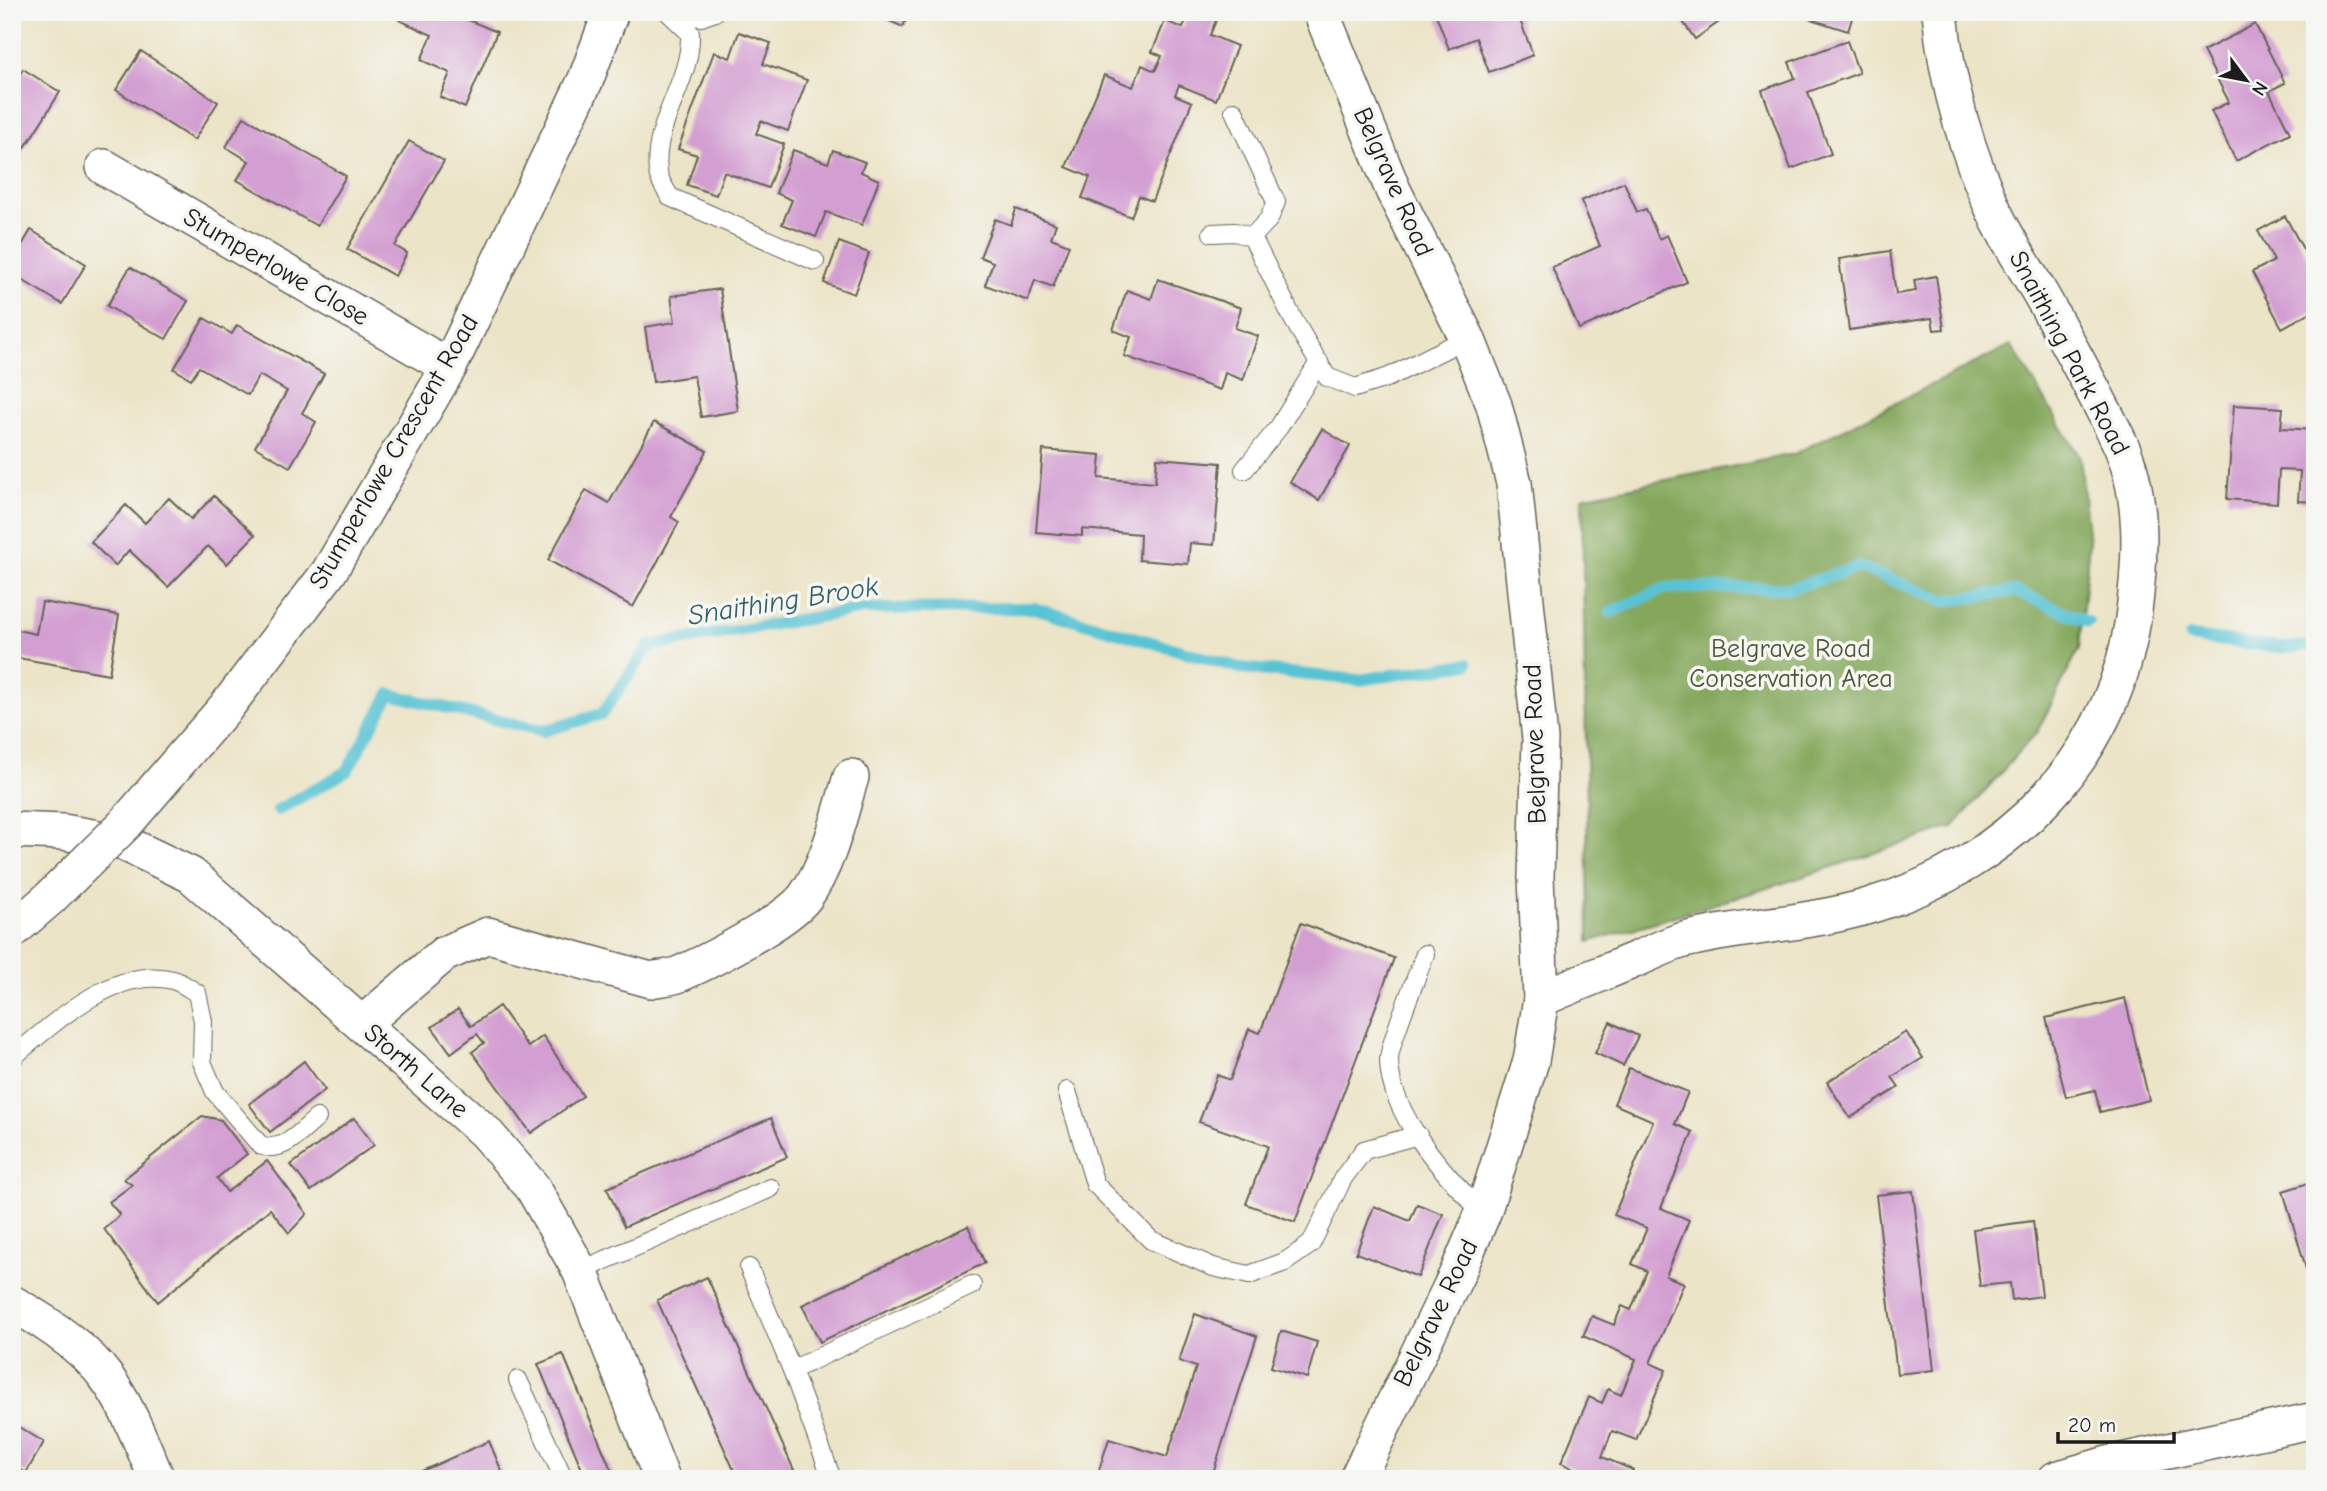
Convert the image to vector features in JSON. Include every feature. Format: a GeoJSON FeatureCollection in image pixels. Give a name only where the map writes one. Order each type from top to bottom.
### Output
{"type":"FeatureCollection","features":[{"type":"Feature","properties":{"kind":"street","name":"Stumperlowe Crescent Road"},"geometry":{"type":"LineString","coordinates":[[12,931],[50,898],[125,824],[228,706],[329,572],[449,367],[586,79],[611,12]]}},
{"type":"Feature","properties":{"kind":"street","name":"Belgrave Road"},"geometry":{"type":"LineString","coordinates":[[1321,12],[1393,190],[1467,338],[1494,405],[1514,483],[1540,739],[1536,877],[1541,999],[1531,1061],[1483,1213],[1457,1274],[1357,1479]]}},
{"type":"Feature","properties":{"kind":"street","name":"Snaithing Park Road"},"geometry":{"type":"LineString","coordinates":[[1541,999],[1682,940],[1871,906],[1934,882],[1997,843],[2039,807],[2081,759],[2108,705],[2128,651],[2140,570],[2137,496],[2115,433],[1999,222],[1966,137],[1942,37],[1940,12]]}},
{"type":"Feature","properties":{"kind":"street","name":"Stumperlowe Close"},"geometry":{"type":"LineString","coordinates":[[104,167],[449,367]]}},
{"type":"Feature","properties":{"kind":"street"},"geometry":{"type":"LineString","coordinates":[[362,1024],[444,954],[488,935],[651,979],[673,976],[695,967],[792,911],[806,896],[828,848],[851,777]]}},
{"type":"Feature","properties":{"kind":"street","name":"Storth Lane"},"geometry":{"type":"LineString","coordinates":[[12,830],[63,832],[122,842],[191,875],[493,1141],[533,1188],[580,1271],[662,1479]]}},
{"type":"Feature","properties":{"kind":"street"},"geometry":{"type":"LineString","coordinates":[[12,1303],[49,1324],[105,1376],[138,1435],[157,1479]]}},
{"type":"Feature","properties":{"kind":"street"},"geometry":{"type":"LineString","coordinates":[[2056,1479],[2111,1463],[2315,1420]]}},
{"type":"Feature","properties":{"kind":"lane"},"geometry":{"type":"LineString","coordinates":[[671,14],[701,17],[715,12]]}},
{"type":"Feature","properties":{"kind":"lane"},"geometry":{"type":"LineString","coordinates":[[671,14],[690,33],[691,53],[659,144],[658,174],[670,197],[815,261]]}},
{"type":"Feature","properties":{"kind":"lane"},"geometry":{"type":"LineString","coordinates":[[1234,111],[1276,202],[1269,219],[1252,237]]}},
{"type":"Feature","properties":{"kind":"lane"},"geometry":{"type":"LineString","coordinates":[[1212,233],[1235,232],[1252,237],[1293,319],[1328,377],[1355,388],[1388,377],[1467,338]]}},
{"type":"Feature","properties":{"kind":"lane"},"geometry":{"type":"LineString","coordinates":[[1244,470],[1279,427],[1319,362]]}},
{"type":"Feature","properties":{"kind":"lane"},"geometry":{"type":"LineString","coordinates":[[1425,954],[1388,1060],[1398,1099],[1418,1135],[1447,1177],[1483,1213]]}},
{"type":"Feature","properties":{"kind":"lane"},"geometry":{"type":"LineString","coordinates":[[12,1058],[58,1020],[98,994],[139,978],[174,980],[197,993],[203,1021],[202,1062],[215,1092],[260,1145],[270,1149],[283,1146],[317,1118]]}},
{"type":"Feature","properties":{"kind":"lane"},"geometry":{"type":"LineString","coordinates":[[1067,1091],[1095,1184],[1151,1240],[1213,1267],[1249,1275],[1285,1262],[1311,1244],[1343,1178],[1364,1150],[1418,1135]]}},
{"type":"Feature","properties":{"kind":"lane"},"geometry":{"type":"LineString","coordinates":[[580,1271],[771,1188]]}},
{"type":"Feature","properties":{"kind":"lane"},"geometry":{"type":"LineString","coordinates":[[750,1268],[792,1370],[832,1479]]}},
{"type":"Feature","properties":{"kind":"lane"},"geometry":{"type":"LineString","coordinates":[[792,1370],[972,1285]]}},
{"type":"Feature","properties":{"kind":"lane"},"geometry":{"type":"LineString","coordinates":[[517,1380],[564,1479]]}},
{"type":"Feature","properties":{"kind":"green space","name":"Belgrave Road Conservation Area"},"geometry":{"type":"Polygon","coordinates":[[[2011,345],[2080,457],[2089,543],[2079,649],[2037,732],[1953,827],[1781,884],[1589,942],[1582,497],[1794,454],[2011,345]]]}},
{"type":"Feature","properties":{"kind":"building"},"geometry":{"type":"Polygon","coordinates":[[[402,12],[469,12],[466,19],[497,32],[465,108],[440,97],[450,73],[421,60],[432,35],[399,20],[402,12]]]}},
{"type":"Feature","properties":{"kind":"building"},"geometry":{"type":"Polygon","coordinates":[[[869,12],[909,12],[903,27],[869,12]]]}},
{"type":"Feature","properties":{"kind":"building"},"geometry":{"type":"Polygon","coordinates":[[[1189,12],[1219,13],[1210,35],[1237,46],[1216,100],[1179,85],[1175,95],[1192,102],[1152,201],[1139,196],[1131,217],[1082,198],[1090,177],[1066,167],[1104,75],[1133,87],[1142,65],[1155,71],[1162,56],[1152,52],[1165,21],[1183,28],[1189,12]]]}},
{"type":"Feature","properties":{"kind":"building"},"geometry":{"type":"Polygon","coordinates":[[[1435,12],[1517,12],[1533,55],[1489,72],[1476,38],[1449,49],[1435,12]]]}},
{"type":"Feature","properties":{"kind":"building"},"geometry":{"type":"Polygon","coordinates":[[[1676,12],[1722,12],[1726,17],[1695,39],[1676,12]]]}},
{"type":"Feature","properties":{"kind":"building"},"geometry":{"type":"Polygon","coordinates":[[[1813,12],[1854,12],[1848,31],[1810,19],[1813,12]]]}},
{"type":"Feature","properties":{"kind":"building"},"geometry":{"type":"Polygon","coordinates":[[[2255,24],[2285,83],[2269,91],[2290,133],[2236,161],[2211,111],[2229,102],[2203,51],[2255,24]]]}},
{"type":"Feature","properties":{"kind":"building"},"geometry":{"type":"Polygon","coordinates":[[[739,32],[771,43],[763,64],[807,80],[788,131],[761,121],[756,134],[784,144],[768,188],[724,172],[716,195],[687,185],[697,155],[678,149],[714,52],[730,58],[739,32]]]}},
{"type":"Feature","properties":{"kind":"building"},"geometry":{"type":"Polygon","coordinates":[[[1847,41],[1859,73],[1808,92],[1831,154],[1791,169],[1762,90],[1795,78],[1789,62],[1847,41]]]}},
{"type":"Feature","properties":{"kind":"building"},"geometry":{"type":"Polygon","coordinates":[[[141,51],[218,102],[194,140],[116,90],[141,51]]]}},
{"type":"Feature","properties":{"kind":"building"},"geometry":{"type":"Polygon","coordinates":[[[23,69],[60,92],[12,168],[12,87],[23,69]]]}},
{"type":"Feature","properties":{"kind":"building"},"geometry":{"type":"Polygon","coordinates":[[[244,117],[346,176],[317,226],[237,180],[249,161],[226,147],[244,117]]]}},
{"type":"Feature","properties":{"kind":"building"},"geometry":{"type":"Polygon","coordinates":[[[409,141],[444,161],[395,246],[407,253],[395,276],[347,249],[409,141]]]}},
{"type":"Feature","properties":{"kind":"building"},"geometry":{"type":"Polygon","coordinates":[[[793,150],[828,163],[833,150],[865,162],[861,172],[879,180],[862,225],[826,212],[816,237],[782,224],[792,200],[776,193],[793,150]]]}},
{"type":"Feature","properties":{"kind":"building"},"geometry":{"type":"Polygon","coordinates":[[[1624,182],[1637,212],[1646,209],[1659,239],[1667,235],[1687,282],[1579,329],[1552,267],[1600,246],[1581,201],[1624,182]]]}},
{"type":"Feature","properties":{"kind":"building"},"geometry":{"type":"Polygon","coordinates":[[[1016,209],[1056,224],[1051,238],[1069,245],[1053,287],[1035,280],[1028,301],[985,285],[993,262],[980,257],[995,219],[1011,225],[1016,209]]]}},
{"type":"Feature","properties":{"kind":"building"},"geometry":{"type":"Polygon","coordinates":[[[2285,216],[2315,271],[2315,310],[2282,328],[2252,272],[2274,261],[2258,231],[2285,216]]]}},
{"type":"Feature","properties":{"kind":"building"},"geometry":{"type":"Polygon","coordinates":[[[31,230],[86,264],[62,304],[12,274],[12,262],[31,230]]]}},
{"type":"Feature","properties":{"kind":"building"},"geometry":{"type":"Polygon","coordinates":[[[839,242],[869,253],[854,294],[824,283],[839,242]]]}},
{"type":"Feature","properties":{"kind":"building"},"geometry":{"type":"Polygon","coordinates":[[[1890,251],[1896,294],[1916,291],[1914,280],[1936,276],[1944,329],[1934,330],[1932,318],[1849,330],[1839,259],[1890,251]]]}},
{"type":"Feature","properties":{"kind":"building"},"geometry":{"type":"Polygon","coordinates":[[[130,267],[188,301],[166,339],[107,306],[130,267]]]}},
{"type":"Feature","properties":{"kind":"building"},"geometry":{"type":"Polygon","coordinates":[[[1158,279],[1241,308],[1235,328],[1258,336],[1243,380],[1225,373],[1220,390],[1124,356],[1131,337],[1113,330],[1127,290],[1151,299],[1158,279]]]}},
{"type":"Feature","properties":{"kind":"building"},"geometry":{"type":"Polygon","coordinates":[[[720,289],[738,411],[701,417],[694,376],[653,382],[645,327],[675,322],[671,296],[720,289]]]}},
{"type":"Feature","properties":{"kind":"building"},"geometry":{"type":"Polygon","coordinates":[[[204,318],[232,334],[237,325],[324,374],[302,413],[316,422],[290,467],[255,447],[287,391],[259,375],[248,395],[199,367],[191,379],[174,369],[204,318]]]}},
{"type":"Feature","properties":{"kind":"building"},"geometry":{"type":"Polygon","coordinates":[[[2234,405],[2283,408],[2281,428],[2315,430],[2315,502],[2298,501],[2300,471],[2279,470],[2277,503],[2227,499],[2234,405]]]}},
{"type":"Feature","properties":{"kind":"building"},"geometry":{"type":"Polygon","coordinates":[[[654,422],[707,451],[671,517],[679,522],[633,607],[548,560],[586,490],[609,503],[654,422]]]}},
{"type":"Feature","properties":{"kind":"building"},"geometry":{"type":"Polygon","coordinates":[[[1322,429],[1350,446],[1319,500],[1290,482],[1322,429]]]}},
{"type":"Feature","properties":{"kind":"building"},"geometry":{"type":"Polygon","coordinates":[[[1043,450],[1101,455],[1099,478],[1155,483],[1157,458],[1221,463],[1214,545],[1190,543],[1188,564],[1139,560],[1140,534],[1082,529],[1082,536],[1036,532],[1043,450]]]}},
{"type":"Feature","properties":{"kind":"building"},"geometry":{"type":"Polygon","coordinates":[[[214,496],[255,535],[227,564],[208,546],[168,587],[129,550],[115,566],[91,542],[126,505],[145,523],[169,498],[191,519],[214,496]]]}},
{"type":"Feature","properties":{"kind":"building"},"geometry":{"type":"Polygon","coordinates":[[[42,602],[119,615],[109,674],[12,657],[12,629],[36,634],[42,602]]]}},
{"type":"Feature","properties":{"kind":"building"},"geometry":{"type":"Polygon","coordinates":[[[1301,923],[1394,958],[1295,1222],[1246,1204],[1268,1146],[1199,1122],[1217,1075],[1230,1080],[1249,1029],[1260,1033],[1301,923]]]}},
{"type":"Feature","properties":{"kind":"building"},"geometry":{"type":"Polygon","coordinates":[[[2125,998],[2149,1100],[2100,1112],[2095,1090],[2066,1097],[2046,1018],[2125,998]]]}},
{"type":"Feature","properties":{"kind":"building"},"geometry":{"type":"Polygon","coordinates":[[[499,1006],[528,1047],[543,1036],[583,1096],[531,1133],[472,1052],[484,1043],[477,1034],[451,1053],[432,1027],[458,1009],[471,1026],[499,1006]]]}},
{"type":"Feature","properties":{"kind":"building"},"geometry":{"type":"Polygon","coordinates":[[[1610,1022],[1638,1036],[1623,1066],[1595,1053],[1610,1022]]]}},
{"type":"Feature","properties":{"kind":"building"},"geometry":{"type":"Polygon","coordinates":[[[1906,1032],[1923,1058],[1892,1077],[1899,1087],[1850,1118],[1827,1082],[1906,1032]]]}},
{"type":"Feature","properties":{"kind":"building"},"geometry":{"type":"Polygon","coordinates":[[[304,1061],[325,1090],[270,1132],[249,1104],[304,1061]]]}},
{"type":"Feature","properties":{"kind":"building"},"geometry":{"type":"Polygon","coordinates":[[[1629,1068],[1688,1092],[1675,1124],[1693,1132],[1661,1208],[1689,1220],[1666,1276],[1684,1283],[1650,1363],[1666,1370],[1636,1440],[1612,1431],[1602,1457],[1633,1470],[1629,1479],[1569,1479],[1573,1468],[1561,1463],[1589,1397],[1602,1403],[1608,1389],[1621,1395],[1636,1359],[1583,1336],[1592,1316],[1614,1325],[1622,1306],[1631,1310],[1647,1271],[1632,1264],[1647,1228],[1614,1215],[1653,1121],[1614,1104],[1629,1068]]]}},
{"type":"Feature","properties":{"kind":"building"},"geometry":{"type":"Polygon","coordinates":[[[202,1116],[221,1120],[247,1154],[217,1178],[227,1192],[267,1161],[307,1214],[289,1233],[270,1209],[158,1302],[104,1229],[120,1215],[109,1202],[132,1185],[124,1179],[202,1116]]]}},
{"type":"Feature","properties":{"kind":"building"},"geometry":{"type":"Polygon","coordinates":[[[354,1118],[374,1145],[311,1191],[291,1165],[354,1118]]]}},
{"type":"Feature","properties":{"kind":"building"},"geometry":{"type":"Polygon","coordinates":[[[771,1118],[787,1157],[624,1227],[607,1188],[771,1118]]]}},
{"type":"Feature","properties":{"kind":"building"},"geometry":{"type":"Polygon","coordinates":[[[2315,1181],[2315,1273],[2308,1275],[2283,1191],[2315,1181]]]}},
{"type":"Feature","properties":{"kind":"building"},"geometry":{"type":"Polygon","coordinates":[[[1913,1191],[1934,1370],[1897,1374],[1876,1195],[1913,1191]]]}},
{"type":"Feature","properties":{"kind":"building"},"geometry":{"type":"Polygon","coordinates":[[[1417,1204],[1443,1214],[1418,1277],[1356,1253],[1374,1206],[1410,1221],[1417,1204]]]}},
{"type":"Feature","properties":{"kind":"building"},"geometry":{"type":"Polygon","coordinates":[[[2033,1221],[2042,1296],[2012,1300],[2010,1283],[1980,1286],[1973,1229],[2033,1221]]]}},
{"type":"Feature","properties":{"kind":"building"},"geometry":{"type":"Polygon","coordinates":[[[968,1226],[985,1263],[820,1342],[802,1305],[968,1226]]]}},
{"type":"Feature","properties":{"kind":"building"},"geometry":{"type":"Polygon","coordinates":[[[707,1277],[798,1479],[738,1479],[657,1300],[707,1277]]]}},
{"type":"Feature","properties":{"kind":"building"},"geometry":{"type":"Polygon","coordinates":[[[1195,1314],[1257,1336],[1211,1479],[1096,1479],[1109,1439],[1167,1457],[1196,1367],[1179,1361],[1195,1314]]]}},
{"type":"Feature","properties":{"kind":"building"},"geometry":{"type":"Polygon","coordinates":[[[1281,1331],[1317,1342],[1307,1378],[1271,1367],[1281,1331]]]}},
{"type":"Feature","properties":{"kind":"building"},"geometry":{"type":"Polygon","coordinates":[[[563,1354],[615,1479],[586,1479],[538,1364],[563,1354]]]}},
{"type":"Feature","properties":{"kind":"building"},"geometry":{"type":"Polygon","coordinates":[[[12,1423],[44,1442],[26,1473],[12,1465],[12,1423]]]}},
{"type":"Feature","properties":{"kind":"building"},"geometry":{"type":"Polygon","coordinates":[[[489,1441],[505,1479],[404,1479],[489,1441]]]}},
{"type":"Feature","properties":{"kind":"waterway","name":"Snaithing Brook"},"geometry":{"type":"LineString","coordinates":[[1611,612],[1666,588],[1792,588],[1859,567],[1945,601],[2015,591],[2088,622]]}},
{"type":"Feature","properties":{"kind":"waterway","name":"Snaithing Brook"},"geometry":{"type":"LineString","coordinates":[[278,810],[347,771],[390,694],[543,731],[602,714],[649,646],[863,609],[1034,608],[1240,668],[1359,680],[1467,664]]}},
{"type":"Feature","properties":{"kind":"waterway","name":"Snaithing Brook"},"geometry":{"type":"LineString","coordinates":[[2190,637],[2286,648],[2315,645]]}}]}
